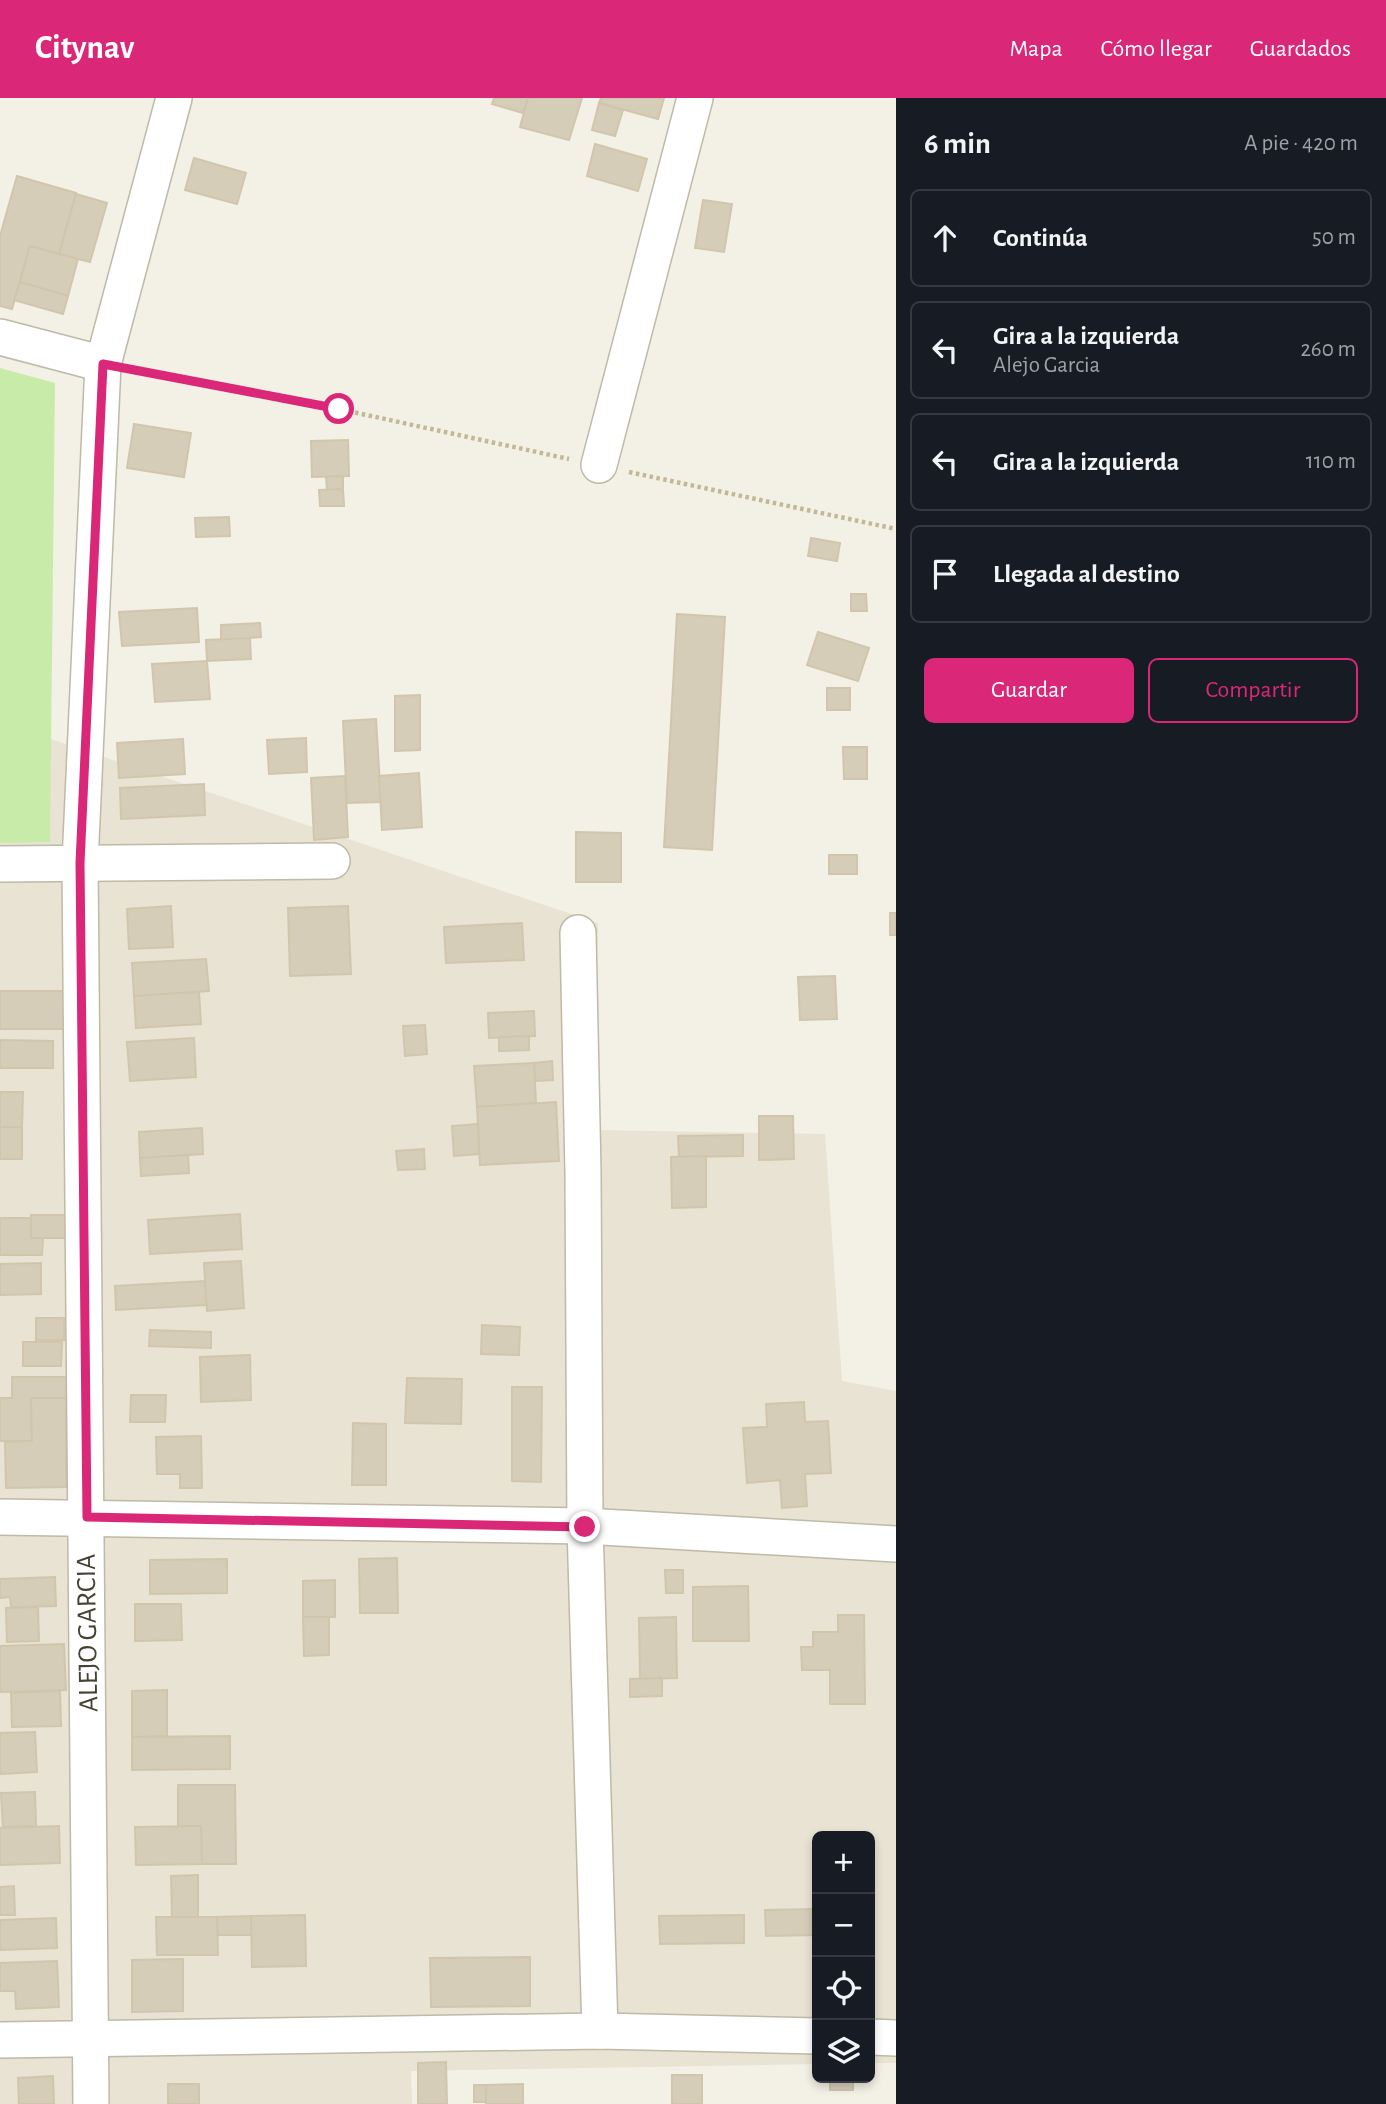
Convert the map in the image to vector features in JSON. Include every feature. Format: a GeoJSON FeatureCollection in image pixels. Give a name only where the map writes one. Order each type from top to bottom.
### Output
{"type":"FeatureCollection","features":[{"type":"Feature","properties":{"kind":"street","name":"ALEJO GARCIA"},"geometry":{"type":"LineString","coordinates":[[91,2104],[80,863],[103,364],[174,98]]}},
{"type":"Feature","properties":{"kind":"street"},"geometry":{"type":"LineString","coordinates":[[599,465],[695,98]]}},
{"type":"Feature","properties":{"kind":"street"},"geometry":{"type":"LineString","coordinates":[[0,337],[103,364]]}},
{"type":"Feature","properties":{"kind":"street"},"geometry":{"type":"LineString","coordinates":[[0,864],[332,861]]}},
{"type":"Feature","properties":{"kind":"street"},"geometry":{"type":"LineString","coordinates":[[578,933],[583,1173],[585,1527],[600,2031]]}},
{"type":"Feature","properties":{"kind":"street"},"geometry":{"type":"LineString","coordinates":[[0,1517],[585,1527],[896,1544]]}},
{"type":"Feature","properties":{"kind":"street"},"geometry":{"type":"LineString","coordinates":[[0,2040],[600,2031],[812,2036]]}},
{"type":"Feature","properties":{"kind":"street"},"geometry":{"type":"LineString","coordinates":[[875,2037],[896,2038]]}},
{"type":"Feature","properties":{"kind":"path"},"geometry":{"type":"LineString","coordinates":[[103,364],[339,409],[896,530]]}},
{"type":"Feature","properties":{"kind":"shaded area"},"geometry":{"type":"Polygon","coordinates":[[[0,722],[598,923],[593,1130],[825,1134],[842,1381],[896,1391],[896,2063],[875,2063],[875,1831],[812,1831],[812,2064],[411,2071],[412,2104],[0,2104],[0,722]]]}},
{"type":"Feature","properties":{"kind":"green space"},"geometry":{"type":"Polygon","coordinates":[[[0,368],[55,383],[50,842],[0,843],[0,368]]]}},
{"type":"Feature","properties":{"kind":"building"},"geometry":{"type":"Polygon","coordinates":[[[494,98],[528,98],[523,113],[492,104],[494,98]]]}},
{"type":"Feature","properties":{"kind":"building"},"geometry":{"type":"Polygon","coordinates":[[[528,98],[582,98],[569,140],[520,127],[528,98]]]}},
{"type":"Feature","properties":{"kind":"building"},"geometry":{"type":"Polygon","coordinates":[[[601,98],[664,98],[658,119],[599,103],[601,98]]]}},
{"type":"Feature","properties":{"kind":"building"},"geometry":{"type":"Polygon","coordinates":[[[599,103],[623,110],[615,136],[592,130],[599,103]]]}},
{"type":"Feature","properties":{"kind":"building"},"geometry":{"type":"Polygon","coordinates":[[[595,144],[647,159],[638,191],[587,176],[595,144]]]}},
{"type":"Feature","properties":{"kind":"building"},"geometry":{"type":"Polygon","coordinates":[[[194,158],[246,173],[237,204],[185,190],[194,158]]]}},
{"type":"Feature","properties":{"kind":"building"},"geometry":{"type":"Polygon","coordinates":[[[17,176],[76,193],[59,254],[30,246],[12,309],[0,306],[0,236],[17,176]]]}},
{"type":"Feature","properties":{"kind":"building"},"geometry":{"type":"Polygon","coordinates":[[[76,194],[107,203],[90,262],[59,254],[76,194]]]}},
{"type":"Feature","properties":{"kind":"building"},"geometry":{"type":"Polygon","coordinates":[[[703,200],[732,204],[724,252],[695,248],[703,200]]]}},
{"type":"Feature","properties":{"kind":"building"},"geometry":{"type":"Polygon","coordinates":[[[30,246],[78,259],[68,296],[20,282],[30,246]]]}},
{"type":"Feature","properties":{"kind":"building"},"geometry":{"type":"Polygon","coordinates":[[[20,282],[68,296],[63,314],[14,300],[20,282]]]}},
{"type":"Feature","properties":{"kind":"building"},"geometry":{"type":"Polygon","coordinates":[[[134,424],[191,433],[184,477],[127,468],[134,424]]]}},
{"type":"Feature","properties":{"kind":"building"},"geometry":{"type":"Polygon","coordinates":[[[348,440],[349,476],[312,477],[311,441],[348,440]]]}},
{"type":"Feature","properties":{"kind":"building"},"geometry":{"type":"Polygon","coordinates":[[[343,476],[343,489],[327,490],[326,477],[343,476]]]}},
{"type":"Feature","properties":{"kind":"building"},"geometry":{"type":"Polygon","coordinates":[[[343,489],[344,506],[320,506],[319,490],[343,489]]]}},
{"type":"Feature","properties":{"kind":"building"},"geometry":{"type":"Polygon","coordinates":[[[229,517],[230,536],[196,537],[195,518],[229,517]]]}},
{"type":"Feature","properties":{"kind":"building"},"geometry":{"type":"Polygon","coordinates":[[[811,538],[840,543],[837,561],[808,556],[811,538]]]}},
{"type":"Feature","properties":{"kind":"building"},"geometry":{"type":"Polygon","coordinates":[[[851,594],[866,594],[867,611],[851,611],[851,594]]]}},
{"type":"Feature","properties":{"kind":"building"},"geometry":{"type":"Polygon","coordinates":[[[197,608],[199,642],[122,646],[119,612],[197,608]]]}},
{"type":"Feature","properties":{"kind":"building"},"geometry":{"type":"Polygon","coordinates":[[[677,614],[725,617],[712,850],[664,847],[677,614]]]}},
{"type":"Feature","properties":{"kind":"building"},"geometry":{"type":"Polygon","coordinates":[[[260,623],[261,637],[221,640],[221,625],[260,623]]]}},
{"type":"Feature","properties":{"kind":"building"},"geometry":{"type":"Polygon","coordinates":[[[818,632],[869,648],[858,681],[807,665],[818,632]]]}},
{"type":"Feature","properties":{"kind":"building"},"geometry":{"type":"Polygon","coordinates":[[[250,638],[251,659],[207,661],[206,640],[250,638]]]}},
{"type":"Feature","properties":{"kind":"building"},"geometry":{"type":"Polygon","coordinates":[[[207,661],[210,699],[155,702],[152,664],[207,661]]]}},
{"type":"Feature","properties":{"kind":"building"},"geometry":{"type":"Polygon","coordinates":[[[827,688],[850,688],[850,710],[827,710],[827,688]]]}},
{"type":"Feature","properties":{"kind":"building"},"geometry":{"type":"Polygon","coordinates":[[[420,695],[420,750],[395,751],[395,696],[420,695]]]}},
{"type":"Feature","properties":{"kind":"building"},"geometry":{"type":"Polygon","coordinates":[[[376,719],[381,802],[347,803],[343,721],[376,719]]]}},
{"type":"Feature","properties":{"kind":"building"},"geometry":{"type":"Polygon","coordinates":[[[306,738],[307,772],[269,774],[267,740],[306,738]]]}},
{"type":"Feature","properties":{"kind":"building"},"geometry":{"type":"Polygon","coordinates":[[[183,739],[185,774],[119,778],[117,743],[183,739]]]}},
{"type":"Feature","properties":{"kind":"building"},"geometry":{"type":"Polygon","coordinates":[[[843,747],[867,747],[867,779],[844,779],[843,747]]]}},
{"type":"Feature","properties":{"kind":"building"},"geometry":{"type":"Polygon","coordinates":[[[419,773],[422,827],[382,830],[379,776],[419,773]]]}},
{"type":"Feature","properties":{"kind":"building"},"geometry":{"type":"Polygon","coordinates":[[[345,776],[348,837],[314,840],[311,778],[345,776]]]}},
{"type":"Feature","properties":{"kind":"building"},"geometry":{"type":"Polygon","coordinates":[[[204,784],[205,815],[121,819],[120,788],[204,784]]]}},
{"type":"Feature","properties":{"kind":"building"},"geometry":{"type":"Polygon","coordinates":[[[576,832],[621,833],[621,882],[576,882],[576,832]]]}},
{"type":"Feature","properties":{"kind":"building"},"geometry":{"type":"Polygon","coordinates":[[[829,855],[857,855],[857,874],[829,874],[829,855]]]}},
{"type":"Feature","properties":{"kind":"building"},"geometry":{"type":"Polygon","coordinates":[[[171,906],[173,947],[129,949],[127,909],[171,906]]]}},
{"type":"Feature","properties":{"kind":"building"},"geometry":{"type":"Polygon","coordinates":[[[348,906],[351,974],[290,976],[288,908],[348,906]]]}},
{"type":"Feature","properties":{"kind":"building"},"geometry":{"type":"Polygon","coordinates":[[[890,913],[896,913],[896,935],[890,935],[890,913]]]}},
{"type":"Feature","properties":{"kind":"building"},"geometry":{"type":"Polygon","coordinates":[[[522,923],[524,960],[446,963],[444,927],[522,923]]]}},
{"type":"Feature","properties":{"kind":"building"},"geometry":{"type":"Polygon","coordinates":[[[206,959],[209,991],[134,996],[132,963],[206,959]]]}},
{"type":"Feature","properties":{"kind":"building"},"geometry":{"type":"Polygon","coordinates":[[[835,976],[837,1019],[800,1020],[798,977],[835,976]]]}},
{"type":"Feature","properties":{"kind":"building"},"geometry":{"type":"Polygon","coordinates":[[[0,991],[66,991],[66,1029],[0,1029],[0,991]]]}},
{"type":"Feature","properties":{"kind":"building"},"geometry":{"type":"Polygon","coordinates":[[[199,992],[201,1024],[136,1028],[134,996],[199,992]]]}},
{"type":"Feature","properties":{"kind":"building"},"geometry":{"type":"Polygon","coordinates":[[[534,1011],[535,1036],[489,1038],[488,1013],[534,1011]]]}},
{"type":"Feature","properties":{"kind":"building"},"geometry":{"type":"Polygon","coordinates":[[[425,1025],[427,1054],[405,1056],[403,1026],[425,1025]]]}},
{"type":"Feature","properties":{"kind":"building"},"geometry":{"type":"Polygon","coordinates":[[[529,1036],[529,1050],[499,1051],[499,1037],[529,1036]]]}},
{"type":"Feature","properties":{"kind":"building"},"geometry":{"type":"Polygon","coordinates":[[[194,1038],[196,1077],[130,1081],[127,1042],[194,1038]]]}},
{"type":"Feature","properties":{"kind":"building"},"geometry":{"type":"Polygon","coordinates":[[[0,1040],[53,1041],[53,1068],[0,1068],[0,1040]]]}},
{"type":"Feature","properties":{"kind":"building"},"geometry":{"type":"Polygon","coordinates":[[[552,1061],[553,1080],[535,1081],[534,1063],[552,1061]]]}},
{"type":"Feature","properties":{"kind":"building"},"geometry":{"type":"Polygon","coordinates":[[[534,1063],[536,1103],[477,1107],[474,1066],[534,1063]]]}},
{"type":"Feature","properties":{"kind":"building"},"geometry":{"type":"Polygon","coordinates":[[[0,1092],[23,1092],[22,1127],[0,1127],[0,1092]]]}},
{"type":"Feature","properties":{"kind":"building"},"geometry":{"type":"Polygon","coordinates":[[[556,1102],[559,1161],[480,1165],[477,1107],[556,1102]]]}},
{"type":"Feature","properties":{"kind":"building"},"geometry":{"type":"Polygon","coordinates":[[[759,1116],[793,1116],[794,1159],[759,1160],[759,1116]]]}},
{"type":"Feature","properties":{"kind":"building"},"geometry":{"type":"Polygon","coordinates":[[[478,1124],[479,1154],[454,1156],[452,1126],[478,1124]]]}},
{"type":"Feature","properties":{"kind":"building"},"geometry":{"type":"Polygon","coordinates":[[[0,1127],[22,1127],[22,1159],[0,1159],[0,1127]]]}},
{"type":"Feature","properties":{"kind":"building"},"geometry":{"type":"Polygon","coordinates":[[[202,1128],[203,1154],[140,1158],[139,1132],[202,1128]]]}},
{"type":"Feature","properties":{"kind":"building"},"geometry":{"type":"Polygon","coordinates":[[[743,1135],[743,1156],[679,1157],[678,1136],[743,1135]]]}},
{"type":"Feature","properties":{"kind":"building"},"geometry":{"type":"Polygon","coordinates":[[[424,1149],[425,1169],[398,1170],[396,1151],[424,1149]]]}},
{"type":"Feature","properties":{"kind":"building"},"geometry":{"type":"Polygon","coordinates":[[[188,1155],[189,1173],[141,1176],[140,1158],[188,1155]]]}},
{"type":"Feature","properties":{"kind":"building"},"geometry":{"type":"Polygon","coordinates":[[[706,1156],[706,1207],[672,1208],[671,1157],[706,1156]]]}},
{"type":"Feature","properties":{"kind":"building"},"geometry":{"type":"Polygon","coordinates":[[[240,1214],[242,1249],[150,1254],[148,1220],[240,1214]]]}},
{"type":"Feature","properties":{"kind":"building"},"geometry":{"type":"Polygon","coordinates":[[[31,1215],[69,1215],[68,1238],[31,1238],[31,1215]]]}},
{"type":"Feature","properties":{"kind":"building"},"geometry":{"type":"Polygon","coordinates":[[[0,1218],[31,1218],[31,1238],[43,1238],[42,1255],[0,1255],[0,1218]]]}},
{"type":"Feature","properties":{"kind":"building"},"geometry":{"type":"Polygon","coordinates":[[[241,1261],[244,1308],[207,1311],[204,1263],[241,1261]]]}},
{"type":"Feature","properties":{"kind":"building"},"geometry":{"type":"Polygon","coordinates":[[[41,1263],[41,1294],[0,1295],[0,1264],[41,1263]]]}},
{"type":"Feature","properties":{"kind":"building"},"geometry":{"type":"Polygon","coordinates":[[[205,1281],[206,1305],[116,1310],[115,1286],[205,1281]]]}},
{"type":"Feature","properties":{"kind":"building"},"geometry":{"type":"Polygon","coordinates":[[[36,1318],[64,1318],[64,1340],[36,1340],[36,1318]]]}},
{"type":"Feature","properties":{"kind":"building"},"geometry":{"type":"Polygon","coordinates":[[[482,1325],[520,1327],[519,1355],[481,1354],[482,1325]]]}},
{"type":"Feature","properties":{"kind":"building"},"geometry":{"type":"Polygon","coordinates":[[[150,1330],[211,1332],[211,1348],[149,1346],[150,1330]]]}},
{"type":"Feature","properties":{"kind":"building"},"geometry":{"type":"Polygon","coordinates":[[[23,1342],[62,1342],[61,1366],[23,1366],[23,1342]]]}},
{"type":"Feature","properties":{"kind":"building"},"geometry":{"type":"Polygon","coordinates":[[[250,1355],[251,1400],[201,1402],[200,1357],[250,1355]]]}},
{"type":"Feature","properties":{"kind":"building"},"geometry":{"type":"Polygon","coordinates":[[[12,1377],[66,1377],[66,1398],[31,1398],[32,1441],[0,1441],[0,1398],[12,1398],[12,1377]]]}},
{"type":"Feature","properties":{"kind":"building"},"geometry":{"type":"Polygon","coordinates":[[[407,1378],[462,1379],[461,1424],[405,1423],[407,1378]]]}},
{"type":"Feature","properties":{"kind":"building"},"geometry":{"type":"Polygon","coordinates":[[[512,1387],[542,1387],[541,1482],[512,1481],[512,1387]]]}},
{"type":"Feature","properties":{"kind":"building"},"geometry":{"type":"Polygon","coordinates":[[[131,1395],[166,1395],[165,1422],[130,1422],[131,1395]]]}},
{"type":"Feature","properties":{"kind":"building"},"geometry":{"type":"Polygon","coordinates":[[[31,1398],[66,1398],[66,1487],[6,1488],[5,1442],[32,1441],[31,1398]]]}},
{"type":"Feature","properties":{"kind":"building"},"geometry":{"type":"Polygon","coordinates":[[[804,1402],[805,1422],[828,1421],[831,1473],[805,1474],[807,1506],[782,1508],[780,1480],[747,1483],[743,1428],[767,1427],[766,1404],[804,1402]]]}},
{"type":"Feature","properties":{"kind":"building"},"geometry":{"type":"Polygon","coordinates":[[[353,1423],[386,1424],[386,1485],[352,1485],[353,1423]]]}},
{"type":"Feature","properties":{"kind":"building"},"geometry":{"type":"Polygon","coordinates":[[[201,1436],[202,1488],[180,1488],[180,1474],[157,1474],[156,1437],[201,1436]]]}},
{"type":"Feature","properties":{"kind":"building"},"geometry":{"type":"Polygon","coordinates":[[[397,1558],[398,1613],[360,1613],[359,1559],[397,1558]]]}},
{"type":"Feature","properties":{"kind":"building"},"geometry":{"type":"Polygon","coordinates":[[[227,1559],[227,1593],[150,1594],[150,1560],[227,1559]]]}},
{"type":"Feature","properties":{"kind":"building"},"geometry":{"type":"Polygon","coordinates":[[[665,1570],[683,1570],[683,1593],[666,1593],[665,1570]]]}},
{"type":"Feature","properties":{"kind":"building"},"geometry":{"type":"Polygon","coordinates":[[[55,1577],[56,1606],[11,1607],[10,1597],[0,1598],[0,1579],[55,1577]]]}},
{"type":"Feature","properties":{"kind":"building"},"geometry":{"type":"Polygon","coordinates":[[[335,1580],[335,1617],[303,1617],[303,1581],[335,1580]]]}},
{"type":"Feature","properties":{"kind":"building"},"geometry":{"type":"Polygon","coordinates":[[[748,1586],[749,1641],[693,1641],[693,1587],[748,1586]]]}},
{"type":"Feature","properties":{"kind":"building"},"geometry":{"type":"Polygon","coordinates":[[[135,1604],[181,1604],[182,1640],[135,1641],[135,1604]]]}},
{"type":"Feature","properties":{"kind":"building"},"geometry":{"type":"Polygon","coordinates":[[[38,1607],[39,1641],[7,1642],[6,1608],[38,1607]]]}},
{"type":"Feature","properties":{"kind":"building"},"geometry":{"type":"Polygon","coordinates":[[[838,1615],[864,1615],[865,1704],[830,1704],[830,1670],[802,1670],[801,1647],[813,1647],[813,1632],[838,1632],[838,1615]]]}},
{"type":"Feature","properties":{"kind":"building"},"geometry":{"type":"Polygon","coordinates":[[[303,1617],[329,1617],[329,1655],[304,1656],[303,1617]]]}},
{"type":"Feature","properties":{"kind":"building"},"geometry":{"type":"Polygon","coordinates":[[[676,1617],[677,1678],[640,1679],[639,1618],[676,1617]]]}},
{"type":"Feature","properties":{"kind":"building"},"geometry":{"type":"Polygon","coordinates":[[[64,1644],[66,1690],[0,1692],[0,1646],[64,1644]]]}},
{"type":"Feature","properties":{"kind":"building"},"geometry":{"type":"Polygon","coordinates":[[[662,1678],[662,1696],[630,1697],[630,1679],[662,1678]]]}},
{"type":"Feature","properties":{"kind":"building"},"geometry":{"type":"Polygon","coordinates":[[[167,1690],[167,1736],[132,1737],[132,1691],[167,1690]]]}},
{"type":"Feature","properties":{"kind":"building"},"geometry":{"type":"Polygon","coordinates":[[[60,1691],[61,1726],[12,1727],[11,1693],[60,1691]]]}},
{"type":"Feature","properties":{"kind":"building"},"geometry":{"type":"Polygon","coordinates":[[[35,1732],[37,1772],[0,1774],[0,1733],[35,1732]]]}},
{"type":"Feature","properties":{"kind":"building"},"geometry":{"type":"Polygon","coordinates":[[[230,1736],[230,1769],[132,1770],[132,1737],[230,1736]]]}},
{"type":"Feature","properties":{"kind":"building"},"geometry":{"type":"Polygon","coordinates":[[[178,1785],[235,1785],[236,1864],[202,1864],[201,1826],[178,1826],[178,1785]]]}},
{"type":"Feature","properties":{"kind":"building"},"geometry":{"type":"Polygon","coordinates":[[[35,1792],[36,1826],[3,1827],[1,1793],[35,1792]]]}},
{"type":"Feature","properties":{"kind":"building"},"geometry":{"type":"Polygon","coordinates":[[[59,1826],[60,1863],[0,1865],[0,1828],[59,1826]]]}},
{"type":"Feature","properties":{"kind":"building"},"geometry":{"type":"Polygon","coordinates":[[[201,1826],[202,1864],[136,1865],[135,1827],[201,1826]]]}},
{"type":"Feature","properties":{"kind":"building"},"geometry":{"type":"Polygon","coordinates":[[[198,1875],[198,1917],[172,1917],[171,1876],[198,1875]]]}},
{"type":"Feature","properties":{"kind":"building"},"geometry":{"type":"Polygon","coordinates":[[[14,1886],[15,1915],[0,1915],[0,1887],[14,1886]]]}},
{"type":"Feature","properties":{"kind":"building"},"geometry":{"type":"Polygon","coordinates":[[[812,1909],[812,1935],[766,1936],[765,1910],[812,1909]]]}},
{"type":"Feature","properties":{"kind":"building"},"geometry":{"type":"Polygon","coordinates":[[[305,1915],[306,1966],[252,1967],[251,1916],[305,1915]]]}},
{"type":"Feature","properties":{"kind":"building"},"geometry":{"type":"Polygon","coordinates":[[[744,1915],[744,1943],[660,1944],[659,1916],[744,1915]]]}},
{"type":"Feature","properties":{"kind":"building"},"geometry":{"type":"Polygon","coordinates":[[[251,1916],[251,1935],[218,1935],[217,1917],[251,1916]]]}},
{"type":"Feature","properties":{"kind":"building"},"geometry":{"type":"Polygon","coordinates":[[[156,1917],[217,1917],[218,1955],[157,1955],[156,1917]]]}},
{"type":"Feature","properties":{"kind":"building"},"geometry":{"type":"Polygon","coordinates":[[[56,1918],[57,1948],[0,1950],[0,1920],[56,1918]]]}},
{"type":"Feature","properties":{"kind":"building"},"geometry":{"type":"Polygon","coordinates":[[[530,1957],[530,2006],[431,2007],[430,1958],[530,1957]]]}},
{"type":"Feature","properties":{"kind":"building"},"geometry":{"type":"Polygon","coordinates":[[[183,1959],[183,2011],[132,2012],[132,1960],[183,1959]]]}},
{"type":"Feature","properties":{"kind":"building"},"geometry":{"type":"Polygon","coordinates":[[[57,1961],[59,2007],[16,2009],[15,1991],[0,1991],[0,1963],[57,1961]]]}},
{"type":"Feature","properties":{"kind":"building"},"geometry":{"type":"Polygon","coordinates":[[[446,2062],[447,2104],[418,2104],[418,2063],[446,2062]]]}},
{"type":"Feature","properties":{"kind":"building"},"geometry":{"type":"Polygon","coordinates":[[[672,2075],[702,2075],[702,2104],[672,2104],[672,2075]]]}},
{"type":"Feature","properties":{"kind":"building"},"geometry":{"type":"Polygon","coordinates":[[[53,2076],[54,2104],[19,2104],[18,2078],[53,2076]]]}},
{"type":"Feature","properties":{"kind":"building"},"geometry":{"type":"Polygon","coordinates":[[[830,2083],[853,2083],[853,2090],[830,2090],[830,2083]]]}},
{"type":"Feature","properties":{"kind":"building"},"geometry":{"type":"Polygon","coordinates":[[[168,2084],[199,2084],[199,2104],[168,2104],[168,2084]]]}},
{"type":"Feature","properties":{"kind":"building"},"geometry":{"type":"Polygon","coordinates":[[[523,2084],[523,2104],[486,2104],[486,2085],[523,2084]]]}},
{"type":"Feature","properties":{"kind":"building"},"geometry":{"type":"Polygon","coordinates":[[[474,2085],[486,2085],[486,2102],[474,2102],[474,2085]]]}},
{"type":"Feature","properties":{"kind":"route"},"geometry":{"type":"LineString","coordinates":[[339,409],[103,364],[80,863],[87,1517],[585,1527]]}}]}
